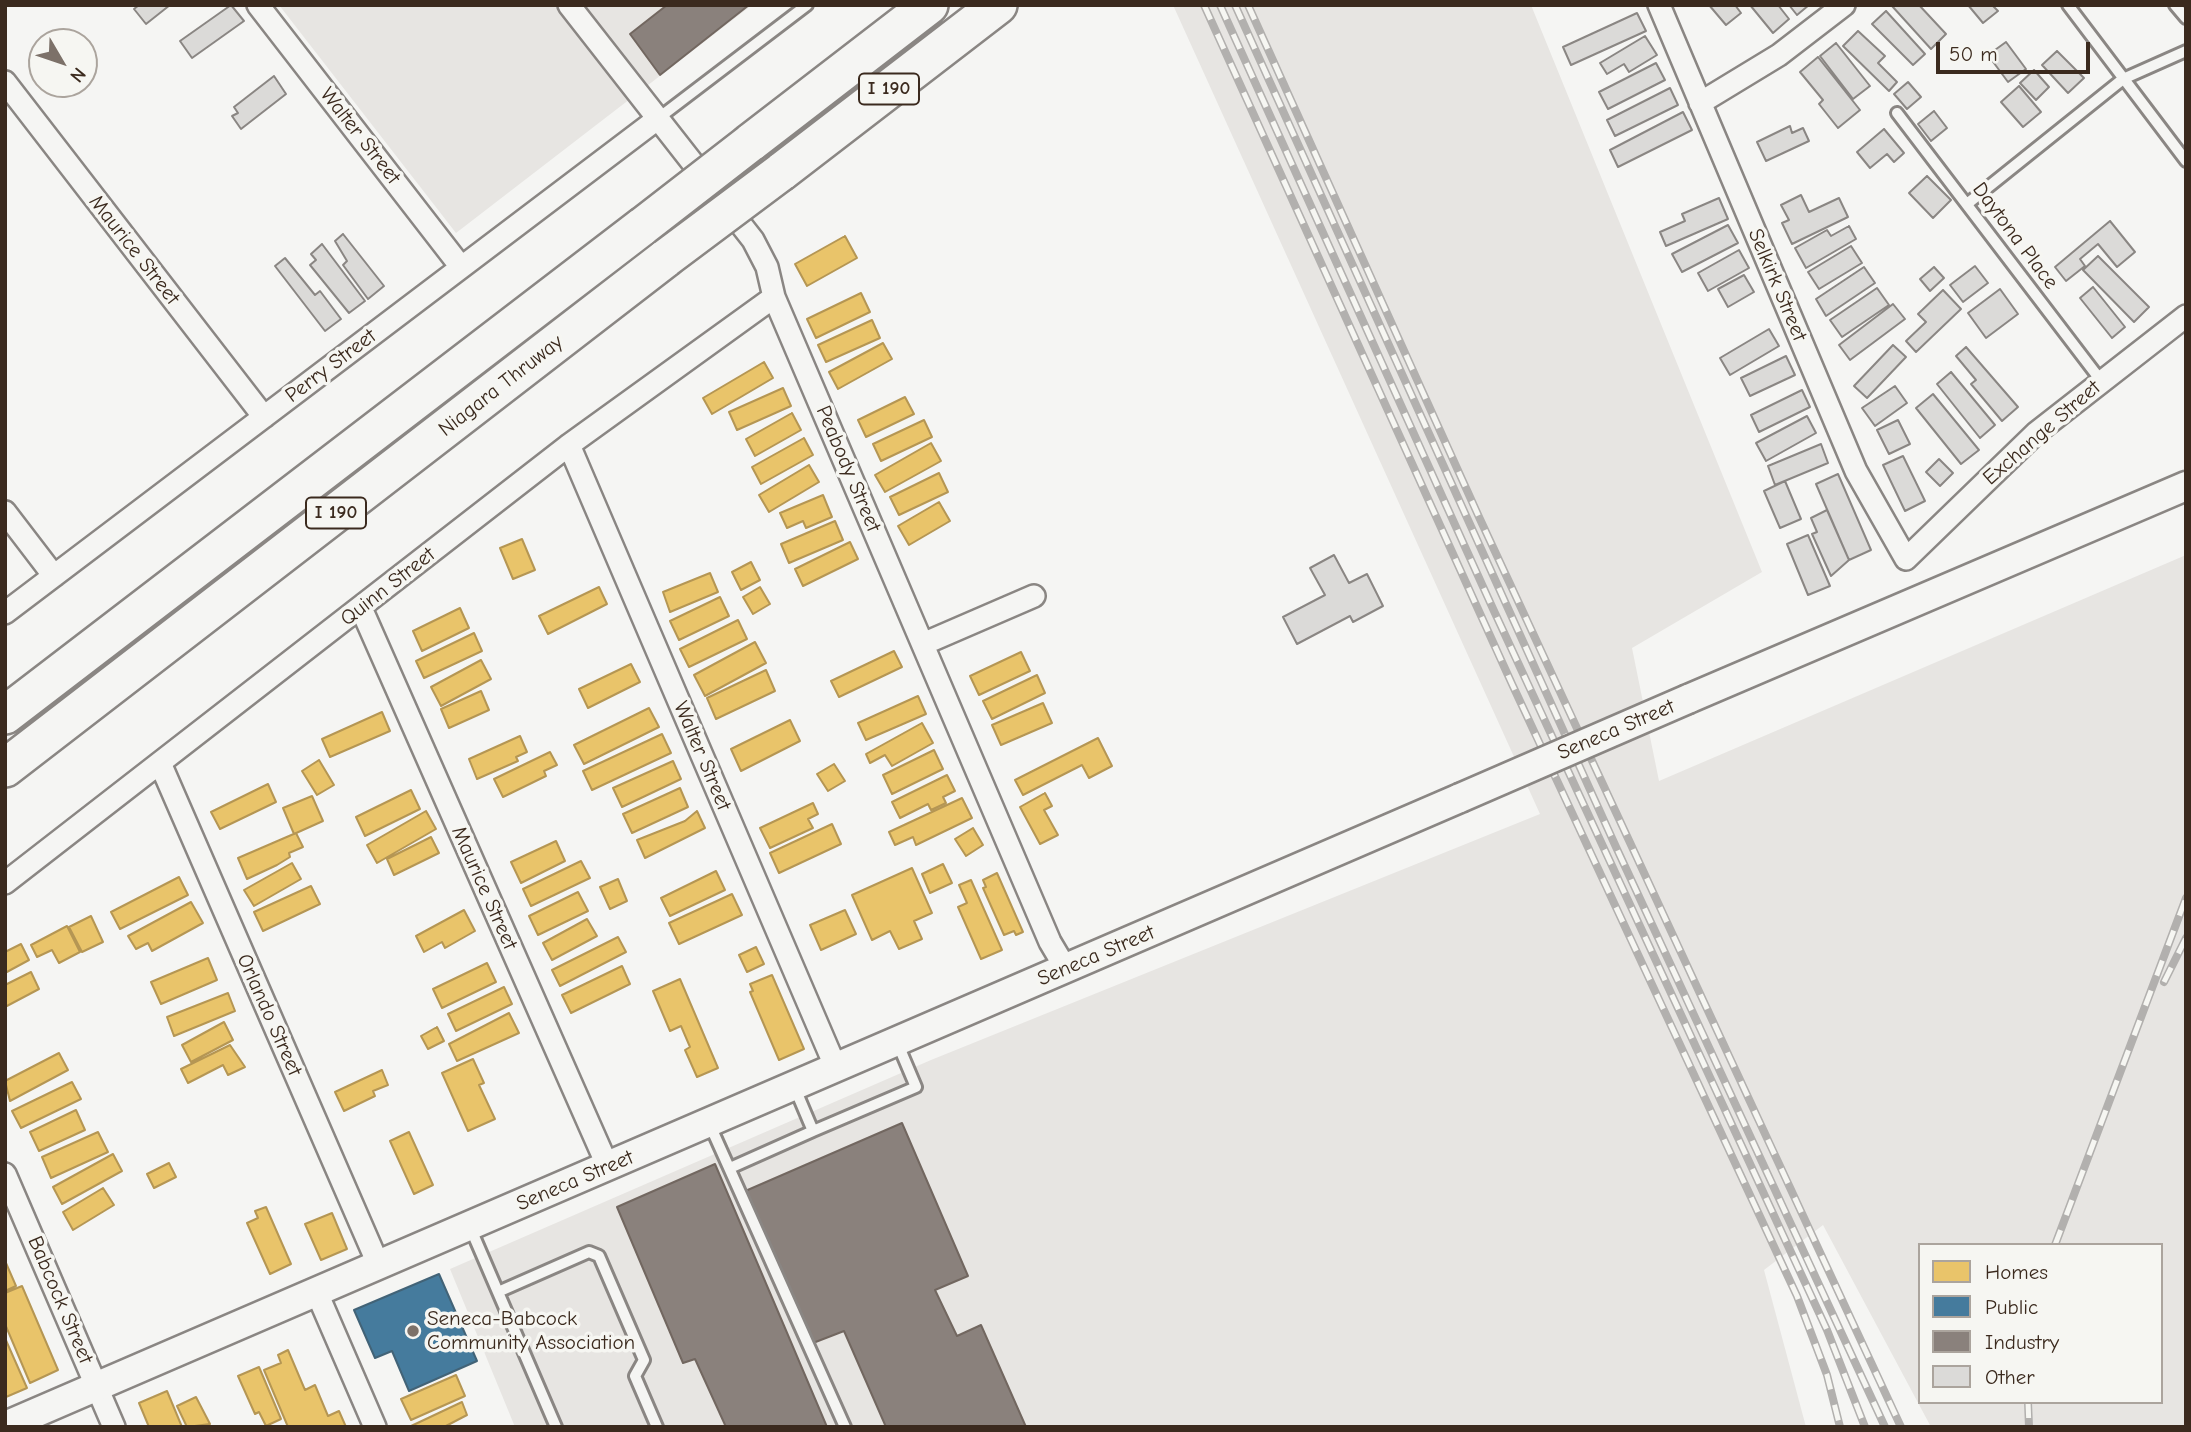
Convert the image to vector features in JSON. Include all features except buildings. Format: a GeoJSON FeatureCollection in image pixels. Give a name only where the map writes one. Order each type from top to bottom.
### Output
{"type":"FeatureCollection","features":[{"type":"Feature","properties":{"kind":"highway","name":"Niagara Thruway"},"geometry":{"type":"LineString","coordinates":[[5,715],[929,5]]}},
{"type":"Feature","properties":{"kind":"highway","name":"Niagara Thruway"},"geometry":{"type":"LineString","coordinates":[[5,768],[998,5]]}},
{"type":"Feature","properties":{"kind":"main road","name":"Seneca Street"},"geometry":{"type":"LineString","coordinates":[[5,1426],[2186,486]]}},
{"type":"Feature","properties":{"kind":"street","name":"Walter Street"},"geometry":{"type":"LineString","coordinates":[[258,5],[461,267]]}},
{"type":"Feature","properties":{"kind":"street","name":"Peabody Street"},"geometry":{"type":"LineString","coordinates":[[569,5],[656,120],[753,240],[767,267],[774,297],[1050,942],[1066,969]]}},
{"type":"Feature","properties":{"kind":"street","name":"Selkirk Street"},"geometry":{"type":"LineString","coordinates":[[1659,5],[1856,471],[1906,559]]}},
{"type":"Feature","properties":{"kind":"street"},"geometry":{"type":"LineString","coordinates":[[1700,103],[1779,55],[1844,5]]}},
{"type":"Feature","properties":{"kind":"street","name":"Maurice Street"},"geometry":{"type":"LineString","coordinates":[[5,82],[264,417]]}},
{"type":"Feature","properties":{"kind":"street","name":"Perry Street"},"geometry":{"type":"LineString","coordinates":[[5,613],[656,120]]}},
{"type":"Feature","properties":{"kind":"street","name":"Quinn Street"},"geometry":{"type":"LineString","coordinates":[[5,883],[569,445],[774,297]]}},
{"type":"Feature","properties":{"kind":"street","name":"Exchange Street"},"geometry":{"type":"LineString","coordinates":[[1906,559],[2036,433],[2186,316]]}},
{"type":"Feature","properties":{"kind":"street","name":"Walter Street"},"geometry":{"type":"LineString","coordinates":[[569,445],[836,1068]]}},
{"type":"Feature","properties":{"kind":"street"},"geometry":{"type":"LineString","coordinates":[[5,512],[54,576]]}},
{"type":"Feature","properties":{"kind":"street"},"geometry":{"type":"LineString","coordinates":[[923,644],[1034,596]]}},
{"type":"Feature","properties":{"kind":"street","name":"Maurice Street"},"geometry":{"type":"LineString","coordinates":[[361,608],[608,1167]]}},
{"type":"Feature","properties":{"kind":"street","name":"Orlando Street"},"geometry":{"type":"LineString","coordinates":[[160,763],[379,1266]]}},
{"type":"Feature","properties":{"kind":"street","name":"Babcock Street"},"geometry":{"type":"LineString","coordinates":[[5,1174],[114,1427]]}},
{"type":"Feature","properties":{"kind":"street"},"geometry":{"type":"LineString","coordinates":[[317,1293],[375,1427]]}},
{"type":"Feature","properties":{"kind":"lane"},"geometry":{"type":"LineString","coordinates":[[656,120],[807,5]]}},
{"type":"Feature","properties":{"kind":"lane"},"geometry":{"type":"LineString","coordinates":[[2068,5],[2186,161]]}},
{"type":"Feature","properties":{"kind":"lane"},"geometry":{"type":"LineString","coordinates":[[2175,5],[2186,19]]}},
{"type":"Feature","properties":{"kind":"lane"},"geometry":{"type":"LineString","coordinates":[[1967,204],[2123,79],[2186,51]]}},
{"type":"Feature","properties":{"kind":"lane","name":"Daytona Place"},"geometry":{"type":"LineString","coordinates":[[1897,113],[2102,382]]}},
{"type":"Feature","properties":{"kind":"lane"},"geometry":{"type":"LineString","coordinates":[[730,1168],[916,1087],[897,1041]]}},
{"type":"Feature","properties":{"kind":"lane"},"geometry":{"type":"LineString","coordinates":[[794,1086],[813,1131]]}},
{"type":"Feature","properties":{"kind":"lane"},"geometry":{"type":"LineString","coordinates":[[709,1123],[845,1427]]}},
{"type":"Feature","properties":{"kind":"lane"},"geometry":{"type":"LineString","coordinates":[[470,1227],[556,1427]]}},
{"type":"Feature","properties":{"kind":"lane"},"geometry":{"type":"LineString","coordinates":[[498,1292],[589,1252],[599,1256],[644,1360],[635,1376],[657,1427]]}},
{"type":"Feature","properties":{"kind":"shaded area"},"geometry":{"type":"Polygon","coordinates":[[[279,5],[752,5],[456,233],[279,5]]]}},
{"type":"Feature","properties":{"kind":"shaded area"},"geometry":{"type":"Polygon","coordinates":[[[1173,5],[1531,5],[1762,572],[1632,648],[1659,781],[2186,555],[2186,1427],[1931,1427],[1919,1404],[2163,1404],[2163,1243],[1918,1243],[1918,1403],[1823,1225],[1764,1270],[1806,1427],[515,1427],[450,1269],[931,1060],[1540,814],[1173,5]]]}},
{"type":"Feature","properties":{"kind":"railway"},"geometry":{"type":"LineString","coordinates":[[1204,5],[1512,684],[1797,1296],[1827,1375],[1840,1427]]}},
{"type":"Feature","properties":{"kind":"railway"},"geometry":{"type":"LineString","coordinates":[[1220,5],[1494,611],[1827,1330],[1865,1427]]}},
{"type":"Feature","properties":{"kind":"railway"},"geometry":{"type":"LineString","coordinates":[[1235,5],[1616,847],[1885,1427]]}},
{"type":"Feature","properties":{"kind":"railway"},"geometry":{"type":"LineString","coordinates":[[1248,5],[1479,517],[1901,1427]]}},
{"type":"Feature","properties":{"kind":"railway"},"geometry":{"type":"LineString","coordinates":[[2056,1243],[2186,898]]}},
{"type":"Feature","properties":{"kind":"railway"},"geometry":{"type":"LineString","coordinates":[[2164,982],[2186,938]]}},
{"type":"Feature","properties":{"kind":"railway"},"geometry":{"type":"LineString","coordinates":[[2028,1404],[2029,1427]]}},
{"type":"Feature","properties":{"kind":"place","name":"Seneca-Babcock Community Association"},"geometry":{"type":"Point","coordinates":[413,1331]}}]}
